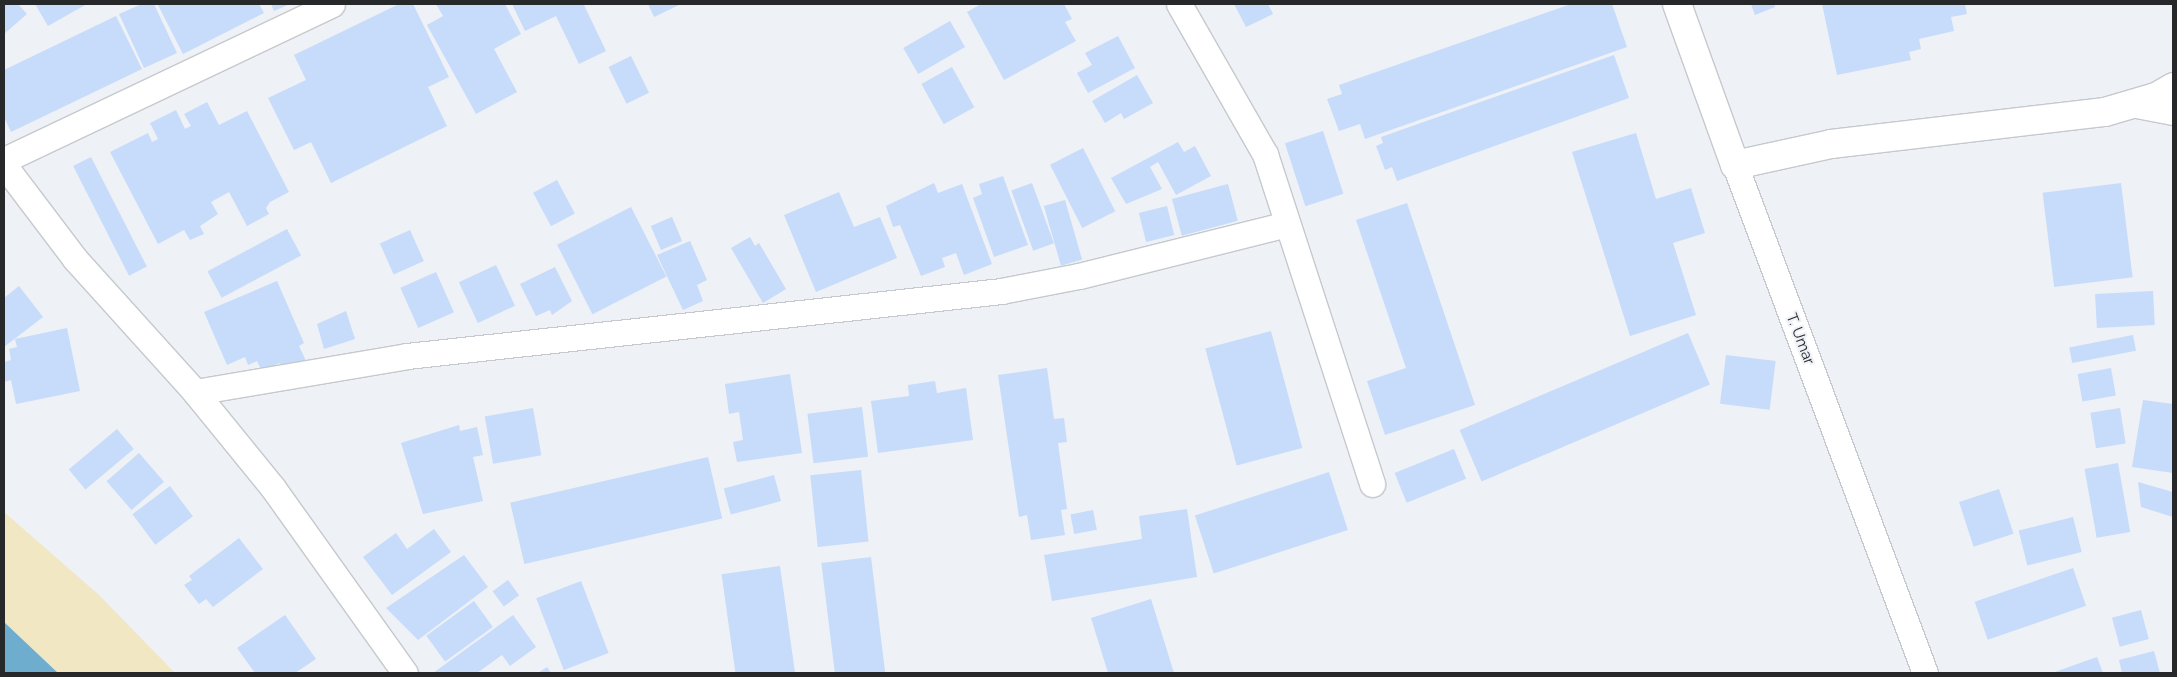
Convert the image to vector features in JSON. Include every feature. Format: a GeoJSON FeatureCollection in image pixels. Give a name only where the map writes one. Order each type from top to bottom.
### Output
{"type":"FeatureCollection","features":[{"type":"Feature","properties":{"kind":"main road","name":"T. Umar"},"geometry":{"type":"LineString","coordinates":[[1677,4],[1734,165]]}},
{"type":"Feature","properties":{"kind":"main road"},"geometry":{"type":"LineString","coordinates":[[1734,165],[1831,144],[2105,112],[2132,104],[2173,87]]}},
{"type":"Feature","properties":{"kind":"street"},"geometry":{"type":"LineString","coordinates":[[4,160],[332,4]]}},
{"type":"Feature","properties":{"kind":"street"},"geometry":{"type":"LineString","coordinates":[[1179,4],[1265,154],[1372,484]]}},
{"type":"Feature","properties":{"kind":"street"},"geometry":{"type":"LineString","coordinates":[[2132,104],[2173,112]]}},
{"type":"Feature","properties":{"kind":"street"},"geometry":{"type":"LineString","coordinates":[[4,165],[75,259],[195,392],[273,488],[405,673]]}},
{"type":"Feature","properties":{"kind":"street","name":"T. Umar"},"geometry":{"type":"LineString","coordinates":[[1734,165],[1925,673]]}},
{"type":"Feature","properties":{"kind":"street"},"geometry":{"type":"LineString","coordinates":[[195,392],[407,356],[1001,291],[1107,270],[1287,224]]}},
{"type":"Feature","properties":{"kind":"sand"},"geometry":{"type":"Polygon","coordinates":[[[4,512],[99,595],[175,673],[58,673],[4,622],[4,512]]]}},
{"type":"Feature","properties":{"kind":"water"},"geometry":{"type":"Polygon","coordinates":[[[4,622],[58,673],[4,673],[4,622]]]}},
{"type":"Feature","properties":{"kind":"building"},"geometry":{"type":"Polygon","coordinates":[[[4,4],[18,4],[27,14],[4,34],[4,4]]]}},
{"type":"Feature","properties":{"kind":"building"},"geometry":{"type":"Polygon","coordinates":[[[35,4],[87,4],[48,26],[35,4]]]}},
{"type":"Feature","properties":{"kind":"building"},"geometry":{"type":"Polygon","coordinates":[[[142,4],[154,4],[177,53],[144,68],[119,14],[142,4]]]}},
{"type":"Feature","properties":{"kind":"building"},"geometry":{"type":"Polygon","coordinates":[[[259,4],[264,13],[183,54],[158,5],[259,4]]]}},
{"type":"Feature","properties":{"kind":"building"},"geometry":{"type":"Polygon","coordinates":[[[271,4],[290,4],[274,11],[271,4]]]}},
{"type":"Feature","properties":{"kind":"building"},"geometry":{"type":"Polygon","coordinates":[[[399,4],[413,4],[449,77],[428,87],[447,126],[331,183],[311,142],[294,150],[268,98],[306,80],[294,55],[399,4]]]}},
{"type":"Feature","properties":{"kind":"building"},"geometry":{"type":"Polygon","coordinates":[[[436,4],[505,4],[521,34],[494,49],[517,92],[476,114],[427,25],[443,16],[436,4]]]}},
{"type":"Feature","properties":{"kind":"building"},"geometry":{"type":"Polygon","coordinates":[[[512,4],[587,4],[584,5],[606,51],[579,64],[556,16],[525,31],[512,4]]]}},
{"type":"Feature","properties":{"kind":"building"},"geometry":{"type":"Polygon","coordinates":[[[648,4],[681,4],[654,17],[648,4]]]}},
{"type":"Feature","properties":{"kind":"building"},"geometry":{"type":"Polygon","coordinates":[[[981,4],[1064,4],[1072,19],[1065,22],[1076,41],[1004,80],[967,12],[981,4]]]}},
{"type":"Feature","properties":{"kind":"building"},"geometry":{"type":"Polygon","coordinates":[[[1234,4],[1268,4],[1273,14],[1246,27],[1234,4]]]}},
{"type":"Feature","properties":{"kind":"building"},"geometry":{"type":"Polygon","coordinates":[[[1571,4],[1612,4],[1627,47],[1365,139],[1360,124],[1339,131],[1327,99],[1342,94],[1339,85],[1571,4]]]}},
{"type":"Feature","properties":{"kind":"building"},"geometry":{"type":"Polygon","coordinates":[[[1751,4],[1774,4],[1775,7],[1755,15],[1751,4]]]}},
{"type":"Feature","properties":{"kind":"building"},"geometry":{"type":"Polygon","coordinates":[[[1822,4],[1965,4],[1967,14],[1951,17],[1954,31],[1919,39],[1921,49],[1909,52],[1911,60],[1837,75],[1822,4]]]}},
{"type":"Feature","properties":{"kind":"building"},"geometry":{"type":"Polygon","coordinates":[[[116,16],[142,69],[11,132],[4,117],[4,70],[116,16]]]}},
{"type":"Feature","properties":{"kind":"building"},"geometry":{"type":"Polygon","coordinates":[[[950,21],[965,47],[918,74],[903,48],[950,21]]]}},
{"type":"Feature","properties":{"kind":"building"},"geometry":{"type":"Polygon","coordinates":[[[1118,36],[1135,68],[1088,93],[1077,73],[1092,65],[1085,53],[1118,36]]]}},
{"type":"Feature","properties":{"kind":"building"},"geometry":{"type":"Polygon","coordinates":[[[1614,55],[1629,98],[1397,181],[1392,167],[1385,170],[1376,146],[1383,143],[1381,137],[1614,55]]]}},
{"type":"Feature","properties":{"kind":"building"},"geometry":{"type":"Polygon","coordinates":[[[631,56],[649,93],[627,104],[609,67],[631,56]]]}},
{"type":"Feature","properties":{"kind":"building"},"geometry":{"type":"Polygon","coordinates":[[[952,67],[974,107],[944,124],[921,84],[952,67]]]}},
{"type":"Feature","properties":{"kind":"building"},"geometry":{"type":"Polygon","coordinates":[[[1137,75],[1153,103],[1124,119],[1121,113],[1105,123],[1092,101],[1137,75]]]}},
{"type":"Feature","properties":{"kind":"building"},"geometry":{"type":"Polygon","coordinates":[[[207,102],[219,125],[247,111],[289,192],[270,202],[266,208],[269,214],[247,226],[229,192],[211,202],[218,214],[200,226],[204,234],[190,240],[184,230],[158,244],[110,152],[148,133],[152,142],[158,139],[150,123],[176,110],[185,129],[191,126],[184,114],[207,102]]]}},
{"type":"Feature","properties":{"kind":"building"},"geometry":{"type":"Polygon","coordinates":[[[1323,131],[1343,194],[1305,206],[1285,143],[1323,131]]]}},
{"type":"Feature","properties":{"kind":"building"},"geometry":{"type":"Polygon","coordinates":[[[1636,133],[1656,199],[1691,188],[1705,233],[1673,243],[1696,315],[1630,336],[1572,152],[1636,133]]]}},
{"type":"Feature","properties":{"kind":"building"},"geometry":{"type":"Polygon","coordinates":[[[1178,142],[1184,152],[1195,146],[1211,176],[1176,195],[1158,162],[1150,167],[1162,189],[1126,204],[1111,178],[1178,142]]]}},
{"type":"Feature","properties":{"kind":"building"},"geometry":{"type":"Polygon","coordinates":[[[1083,148],[1115,211],[1082,228],[1050,165],[1083,148]]]}},
{"type":"Feature","properties":{"kind":"building"},"geometry":{"type":"Polygon","coordinates":[[[91,157],[147,267],[129,276],[73,166],[91,157]]]}},
{"type":"Feature","properties":{"kind":"building"},"geometry":{"type":"Polygon","coordinates":[[[1003,176],[1028,245],[994,257],[973,198],[982,194],[979,184],[1003,176]]]}},
{"type":"Feature","properties":{"kind":"building"},"geometry":{"type":"Polygon","coordinates":[[[557,180],[575,214],[551,226],[533,193],[557,180]]]}},
{"type":"Feature","properties":{"kind":"building"},"geometry":{"type":"Polygon","coordinates":[[[934,183],[938,193],[962,184],[992,264],[964,275],[956,253],[942,258],[945,267],[921,276],[900,225],[893,227],[886,206],[934,183]]]}},
{"type":"Feature","properties":{"kind":"building"},"geometry":{"type":"Polygon","coordinates":[[[1032,183],[1054,243],[1033,251],[1011,191],[1032,183]]]}},
{"type":"Feature","properties":{"kind":"building"},"geometry":{"type":"Polygon","coordinates":[[[2121,183],[2133,277],[2054,287],[2043,193],[2121,183]]]}},
{"type":"Feature","properties":{"kind":"building"},"geometry":{"type":"Polygon","coordinates":[[[1228,184],[1238,221],[1182,236],[1172,199],[1228,184]]]}},
{"type":"Feature","properties":{"kind":"building"},"geometry":{"type":"Polygon","coordinates":[[[839,192],[854,227],[880,217],[897,258],[816,292],[784,215],[839,192]]]}},
{"type":"Feature","properties":{"kind":"building"},"geometry":{"type":"Polygon","coordinates":[[[1065,200],[1082,260],[1061,266],[1044,206],[1065,200]]]}},
{"type":"Feature","properties":{"kind":"building"},"geometry":{"type":"Polygon","coordinates":[[[1407,203],[1475,405],[1385,435],[1367,381],[1406,368],[1356,220],[1407,203]]]}},
{"type":"Feature","properties":{"kind":"building"},"geometry":{"type":"Polygon","coordinates":[[[1167,206],[1174,235],[1146,242],[1139,213],[1167,206]]]}},
{"type":"Feature","properties":{"kind":"building"},"geometry":{"type":"Polygon","coordinates":[[[631,207],[666,276],[592,314],[557,245],[631,207]]]}},
{"type":"Feature","properties":{"kind":"building"},"geometry":{"type":"Polygon","coordinates":[[[672,217],[682,241],[661,250],[651,226],[672,217]]]}},
{"type":"Feature","properties":{"kind":"building"},"geometry":{"type":"Polygon","coordinates":[[[287,229],[301,255],[222,298],[208,271],[287,229]]]}},
{"type":"Feature","properties":{"kind":"building"},"geometry":{"type":"Polygon","coordinates":[[[410,230],[424,261],[394,274],[380,243],[410,230]]]}},
{"type":"Feature","properties":{"kind":"building"},"geometry":{"type":"Polygon","coordinates":[[[750,237],[755,246],[759,243],[786,289],[763,303],[731,248],[750,237]]]}},
{"type":"Feature","properties":{"kind":"building"},"geometry":{"type":"Polygon","coordinates":[[[690,241],[707,280],[697,285],[703,301],[683,310],[657,255],[690,241]]]}},
{"type":"Feature","properties":{"kind":"building"},"geometry":{"type":"Polygon","coordinates":[[[496,265],[515,306],[478,323],[459,282],[496,265]]]}},
{"type":"Feature","properties":{"kind":"building"},"geometry":{"type":"Polygon","coordinates":[[[555,267],[572,301],[552,315],[550,310],[536,316],[520,284],[555,267]]]}},
{"type":"Feature","properties":{"kind":"building"},"geometry":{"type":"Polygon","coordinates":[[[436,272],[454,312],[418,328],[400,288],[436,272]]]}},
{"type":"Feature","properties":{"kind":"building"},"geometry":{"type":"Polygon","coordinates":[[[277,281],[304,343],[299,346],[306,361],[284,371],[280,363],[275,365],[277,370],[264,376],[257,361],[248,365],[245,357],[227,365],[204,312],[277,281]]]}},
{"type":"Feature","properties":{"kind":"building"},"geometry":{"type":"Polygon","coordinates":[[[19,286],[43,317],[4,347],[4,298],[19,286]]]}},
{"type":"Feature","properties":{"kind":"building"},"geometry":{"type":"Polygon","coordinates":[[[2153,291],[2155,325],[2097,328],[2095,294],[2153,291]]]}},
{"type":"Feature","properties":{"kind":"building"},"geometry":{"type":"Polygon","coordinates":[[[346,311],[355,339],[324,349],[317,324],[346,311]]]}},
{"type":"Feature","properties":{"kind":"building"},"geometry":{"type":"Polygon","coordinates":[[[67,328],[80,391],[16,404],[11,380],[4,382],[4,362],[11,360],[9,349],[17,347],[15,339],[67,328]]]}},
{"type":"Feature","properties":{"kind":"building"},"geometry":{"type":"Polygon","coordinates":[[[1271,331],[1302,448],[1237,465],[1205,349],[1271,331]]]}},
{"type":"Feature","properties":{"kind":"building"},"geometry":{"type":"Polygon","coordinates":[[[1688,333],[1710,385],[1482,481],[1460,430],[1688,333]]]}},
{"type":"Feature","properties":{"kind":"building"},"geometry":{"type":"Polygon","coordinates":[[[2133,335],[2136,351],[2072,363],[2069,347],[2133,335]]]}},
{"type":"Feature","properties":{"kind":"building"},"geometry":{"type":"Polygon","coordinates":[[[1726,355],[1776,361],[1770,410],[1720,404],[1726,355]]]}},
{"type":"Feature","properties":{"kind":"building"},"geometry":{"type":"Polygon","coordinates":[[[1047,368],[1054,419],[1064,418],[1067,442],[1058,443],[1067,509],[1061,510],[1065,535],[1031,540],[1027,515],[1019,517],[998,375],[1047,368]]]}},
{"type":"Feature","properties":{"kind":"building"},"geometry":{"type":"Polygon","coordinates":[[[2111,368],[2116,396],[2082,401],[2078,374],[2111,368]]]}},
{"type":"Feature","properties":{"kind":"building"},"geometry":{"type":"Polygon","coordinates":[[[790,374],[802,453],[737,462],[733,442],[743,440],[739,412],[729,414],[725,384],[790,374]]]}},
{"type":"Feature","properties":{"kind":"building"},"geometry":{"type":"Polygon","coordinates":[[[935,381],[937,393],[966,388],[973,440],[878,453],[871,401],[909,396],[908,385],[935,381]]]}},
{"type":"Feature","properties":{"kind":"building"},"geometry":{"type":"Polygon","coordinates":[[[2143,400],[2173,404],[2173,473],[2132,467],[2143,400]]]}},
{"type":"Feature","properties":{"kind":"building"},"geometry":{"type":"Polygon","coordinates":[[[862,407],[868,457],[814,463],[807,414],[862,407]]]}},
{"type":"Feature","properties":{"kind":"building"},"geometry":{"type":"Polygon","coordinates":[[[533,408],[541,455],[493,464],[485,417],[533,408]]]}},
{"type":"Feature","properties":{"kind":"building"},"geometry":{"type":"Polygon","coordinates":[[[2120,408],[2126,444],[2096,448],[2090,413],[2120,408]]]}},
{"type":"Feature","properties":{"kind":"building"},"geometry":{"type":"Polygon","coordinates":[[[459,425],[460,431],[477,427],[483,455],[473,457],[483,501],[423,514],[401,443],[459,425]]]}},
{"type":"Feature","properties":{"kind":"building"},"geometry":{"type":"Polygon","coordinates":[[[117,429],[134,449],[85,489],[69,469],[117,429]]]}},
{"type":"Feature","properties":{"kind":"building"},"geometry":{"type":"Polygon","coordinates":[[[1454,449],[1466,479],[1407,503],[1395,473],[1454,449]]]}},
{"type":"Feature","properties":{"kind":"building"},"geometry":{"type":"Polygon","coordinates":[[[139,453],[164,482],[131,510],[107,481],[139,453]]]}},
{"type":"Feature","properties":{"kind":"building"},"geometry":{"type":"Polygon","coordinates":[[[708,457],[722,518],[524,564],[510,503],[708,457]]]}},
{"type":"Feature","properties":{"kind":"building"},"geometry":{"type":"Polygon","coordinates":[[[2118,463],[2130,532],[2097,538],[2085,469],[2118,463]]]}},
{"type":"Feature","properties":{"kind":"building"},"geometry":{"type":"Polygon","coordinates":[[[861,470],[869,542],[818,547],[810,475],[861,470]]]}},
{"type":"Feature","properties":{"kind":"building"},"geometry":{"type":"Polygon","coordinates":[[[1329,472],[1348,530],[1214,574],[1195,516],[1329,472]]]}},
{"type":"Feature","properties":{"kind":"building"},"geometry":{"type":"Polygon","coordinates":[[[774,475],[781,501],[731,515],[724,488],[774,475]]]}},
{"type":"Feature","properties":{"kind":"building"},"geometry":{"type":"Polygon","coordinates":[[[2138,482],[2173,492],[2173,517],[2141,507],[2138,482]]]}},
{"type":"Feature","properties":{"kind":"building"},"geometry":{"type":"Polygon","coordinates":[[[170,486],[193,516],[155,545],[132,514],[170,486]]]}},
{"type":"Feature","properties":{"kind":"building"},"geometry":{"type":"Polygon","coordinates":[[[1999,489],[2014,534],[1974,547],[1959,502],[1999,489]]]}},
{"type":"Feature","properties":{"kind":"building"},"geometry":{"type":"Polygon","coordinates":[[[1187,509],[1197,577],[1052,601],[1044,555],[1142,539],[1139,516],[1187,509]]]}},
{"type":"Feature","properties":{"kind":"building"},"geometry":{"type":"Polygon","coordinates":[[[1093,510],[1097,530],[1074,534],[1070,514],[1093,510]]]}},
{"type":"Feature","properties":{"kind":"building"},"geometry":{"type":"Polygon","coordinates":[[[2073,517],[2082,552],[2027,565],[2019,531],[2073,517]]]}},
{"type":"Feature","properties":{"kind":"building"},"geometry":{"type":"Polygon","coordinates":[[[434,529],[451,552],[392,595],[363,557],[396,533],[407,549],[434,529]]]}},
{"type":"Feature","properties":{"kind":"building"},"geometry":{"type":"Polygon","coordinates":[[[239,538],[263,569],[213,607],[206,599],[199,604],[184,585],[192,580],[189,576],[239,538]]]}},
{"type":"Feature","properties":{"kind":"building"},"geometry":{"type":"Polygon","coordinates":[[[464,555],[488,587],[418,640],[386,608],[464,555]]]}},
{"type":"Feature","properties":{"kind":"building"},"geometry":{"type":"Polygon","coordinates":[[[871,557],[885,673],[835,673],[821,563],[871,557]]]}},
{"type":"Feature","properties":{"kind":"building"},"geometry":{"type":"Polygon","coordinates":[[[780,566],[795,673],[735,673],[722,574],[780,566]]]}},
{"type":"Feature","properties":{"kind":"building"},"geometry":{"type":"Polygon","coordinates":[[[2073,568],[2086,606],[1988,640],[1975,602],[2073,568]]]}},
{"type":"Feature","properties":{"kind":"building"},"geometry":{"type":"Polygon","coordinates":[[[508,580],[519,595],[504,607],[493,591],[508,580]]]}},
{"type":"Feature","properties":{"kind":"building"},"geometry":{"type":"Polygon","coordinates":[[[581,581],[609,653],[564,670],[536,598],[581,581]]]}},
{"type":"Feature","properties":{"kind":"building"},"geometry":{"type":"Polygon","coordinates":[[[1151,599],[1174,673],[1108,673],[1091,618],[1151,599]]]}},
{"type":"Feature","properties":{"kind":"building"},"geometry":{"type":"Polygon","coordinates":[[[474,601],[493,627],[445,662],[426,636],[474,601]]]}},
{"type":"Feature","properties":{"kind":"building"},"geometry":{"type":"Polygon","coordinates":[[[2141,610],[2149,639],[2120,647],[2112,618],[2141,610]]]}},
{"type":"Feature","properties":{"kind":"building"},"geometry":{"type":"Polygon","coordinates":[[[285,615],[316,659],[295,673],[255,673],[237,648],[285,615]]]}},
{"type":"Feature","properties":{"kind":"building"},"geometry":{"type":"Polygon","coordinates":[[[513,615],[536,647],[510,666],[502,655],[477,673],[433,673],[513,615]]]}},
{"type":"Feature","properties":{"kind":"building"},"geometry":{"type":"Polygon","coordinates":[[[2154,651],[2160,673],[2122,673],[2119,660],[2154,651]]]}},
{"type":"Feature","properties":{"kind":"building"},"geometry":{"type":"Polygon","coordinates":[[[2097,657],[2103,673],[2052,673],[2097,657]]]}},
{"type":"Feature","properties":{"kind":"building"},"geometry":{"type":"Polygon","coordinates":[[[547,667],[551,673],[538,673],[547,667]]]}}]}
